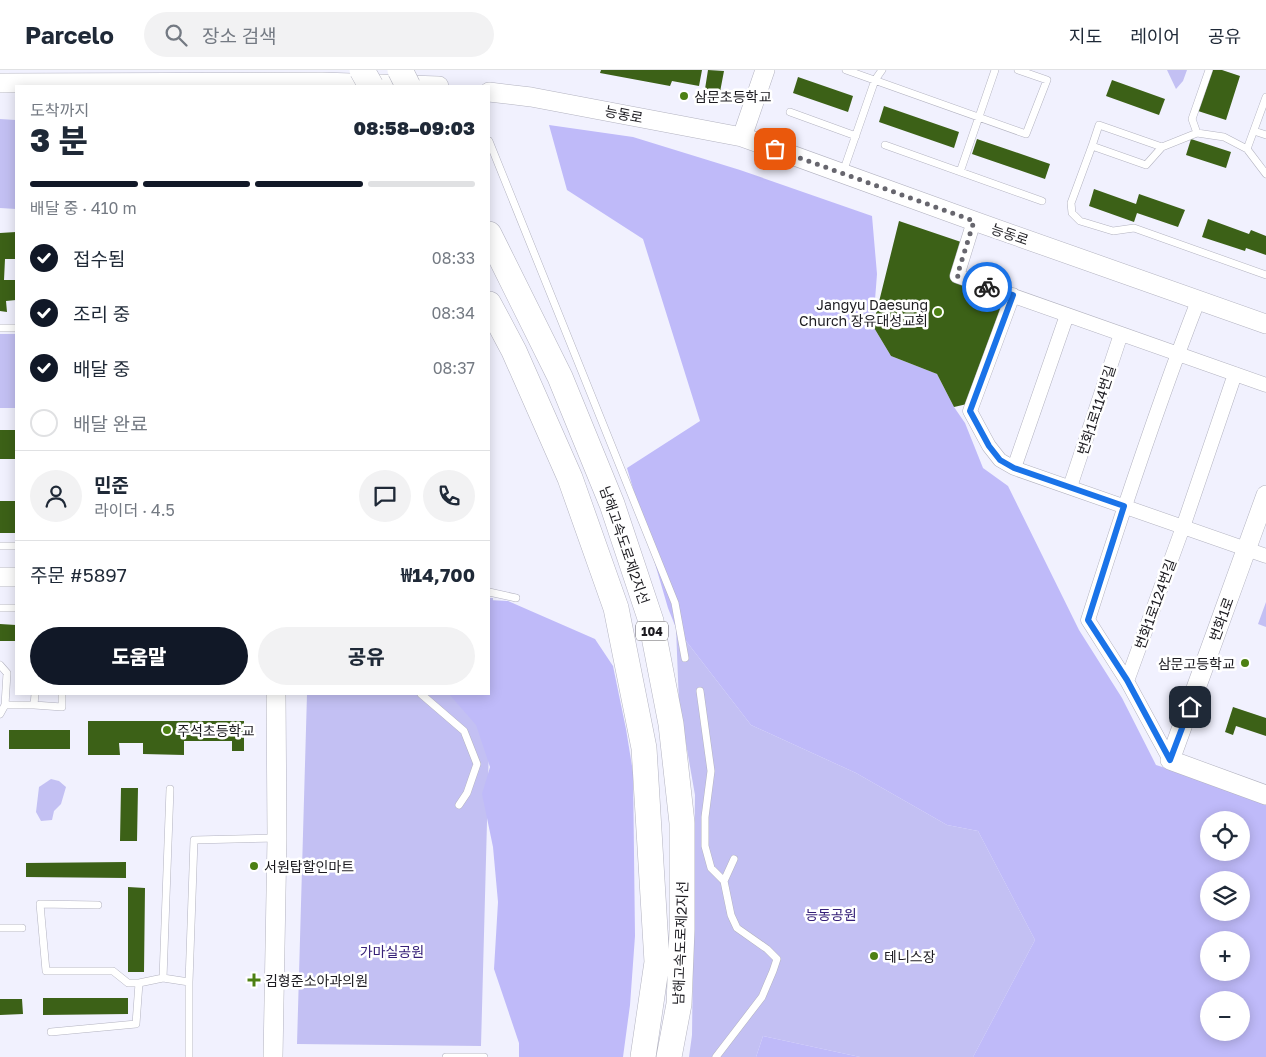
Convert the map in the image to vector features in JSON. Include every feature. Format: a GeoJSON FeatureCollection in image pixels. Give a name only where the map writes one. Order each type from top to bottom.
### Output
{"type":"FeatureCollection","features":[{"type":"Feature","properties":{"kind":"highway"},"geometry":{"type":"LineString","coordinates":[[362,70],[370,85]]}},
{"type":"Feature","properties":{"kind":"highway"},"geometry":{"type":"LineString","coordinates":[[400,70],[408,85]]}},
{"type":"Feature","properties":{"kind":"highway","name":"남해고속도로제2지선"},"geometry":{"type":"LineString","coordinates":[[490,236],[560,377],[612,504],[651,622],[671,724],[682,823],[680,1004],[669,1057]]}},
{"type":"Feature","properties":{"kind":"highway","name":"남해고속도로제2지선"},"geometry":{"type":"LineString","coordinates":[[490,306],[514,351],[570,478],[612,598],[644,748],[657,962],[643,1057]]}},
{"type":"Feature","properties":{"kind":"street"},"geometry":{"type":"LineString","coordinates":[[742,137],[765,70]]}},
{"type":"Feature","properties":{"kind":"street"},"geometry":{"type":"LineString","coordinates":[[0,83],[322,82],[410,85]]}},
{"type":"Feature","properties":{"kind":"street","name":"능동로"},"geometry":{"type":"LineString","coordinates":[[490,92],[531,97],[742,137],[1266,324]]}},
{"type":"Feature","properties":{"kind":"street"},"geometry":{"type":"LineString","coordinates":[[974,221],[957,276],[1266,385]]}},
{"type":"Feature","properties":{"kind":"street"},"geometry":{"type":"LineString","coordinates":[[1013,295],[970,411],[989,446],[1000,460],[1014,468],[1266,556]]}},
{"type":"Feature","properties":{"kind":"street"},"geometry":{"type":"LineString","coordinates":[[1198,301],[1177,353],[1124,506],[1088,620],[1127,680],[1170,760],[1266,795]]}},
{"type":"Feature","properties":{"kind":"street"},"geometry":{"type":"LineString","coordinates":[[1014,468],[1067,314]]}},
{"type":"Feature","properties":{"kind":"street","name":"번화1로114번길"},"geometry":{"type":"LineString","coordinates":[[1070,487],[1122,334]]}},
{"type":"Feature","properties":{"kind":"street"},"geometry":{"type":"LineString","coordinates":[[1183,527],[1236,374]]}},
{"type":"Feature","properties":{"kind":"street","name":"번화1로"},"geometry":{"type":"LineString","coordinates":[[1170,760],[1266,495]]}},
{"type":"Feature","properties":{"kind":"street","name":"번화1로124번길"},"geometry":{"type":"LineString","coordinates":[[1127,680],[1183,527]]}},
{"type":"Feature","properties":{"kind":"street"},"geometry":{"type":"LineString","coordinates":[[0,576],[15,577]]}},
{"type":"Feature","properties":{"kind":"street"},"geometry":{"type":"LineString","coordinates":[[273,1057],[277,838],[276,695]]}},
{"type":"Feature","properties":{"kind":"lane"},"geometry":{"type":"LineString","coordinates":[[846,70],[1026,134],[1047,80],[1018,70]]}},
{"type":"Feature","properties":{"kind":"lane"},"geometry":{"type":"LineString","coordinates":[[842,174],[876,80],[882,70]]}},
{"type":"Feature","properties":{"kind":"lane"},"geometry":{"type":"LineString","coordinates":[[960,172],[995,70]]}},
{"type":"Feature","properties":{"kind":"lane"},"geometry":{"type":"LineString","coordinates":[[1196,133],[1192,119],[1209,70]]}},
{"type":"Feature","properties":{"kind":"lane"},"geometry":{"type":"LineString","coordinates":[[1248,149],[1266,97]]}},
{"type":"Feature","properties":{"kind":"lane"},"geometry":{"type":"LineString","coordinates":[[790,112],[856,136]]}},
{"type":"Feature","properties":{"kind":"lane"},"geometry":{"type":"LineString","coordinates":[[1162,147],[1099,125],[1071,203],[1072,213],[1080,221],[1114,231],[1134,228],[1266,275]]}},
{"type":"Feature","properties":{"kind":"lane"},"geometry":{"type":"LineString","coordinates":[[1254,131],[1266,136]]}},
{"type":"Feature","properties":{"kind":"lane"},"geometry":{"type":"LineString","coordinates":[[1092,146],[1146,165],[1162,147],[1196,133],[1224,137],[1248,149],[1266,174]]}},
{"type":"Feature","properties":{"kind":"lane"},"geometry":{"type":"LineString","coordinates":[[490,143],[675,603],[685,658]]}},
{"type":"Feature","properties":{"kind":"lane"},"geometry":{"type":"LineString","coordinates":[[885,145],[1042,201]]}},
{"type":"Feature","properties":{"kind":"lane"},"geometry":{"type":"LineString","coordinates":[[0,328],[15,328]]}},
{"type":"Feature","properties":{"kind":"lane"},"geometry":{"type":"LineString","coordinates":[[0,546],[15,546]]}},
{"type":"Feature","properties":{"kind":"lane"},"geometry":{"type":"LineString","coordinates":[[490,592],[516,598]]}},
{"type":"Feature","properties":{"kind":"lane"},"geometry":{"type":"LineString","coordinates":[[0,608],[15,608]]}},
{"type":"Feature","properties":{"kind":"lane"},"geometry":{"type":"LineString","coordinates":[[0,666],[7,673],[5,705],[0,714]]}},
{"type":"Feature","properties":{"kind":"lane"},"geometry":{"type":"LineString","coordinates":[[700,691],[711,766],[705,817],[705,846],[711,868],[724,881],[731,915],[738,928],[777,959],[762,997],[716,1057]]}},
{"type":"Feature","properties":{"kind":"lane"},"geometry":{"type":"LineString","coordinates":[[34,705],[35,695]]}},
{"type":"Feature","properties":{"kind":"lane"},"geometry":{"type":"LineString","coordinates":[[5,705],[62,707],[62,695]]}},
{"type":"Feature","properties":{"kind":"lane"},"geometry":{"type":"LineString","coordinates":[[422,695],[464,731],[477,764],[467,793],[459,805]]}},
{"type":"Feature","properties":{"kind":"lane"},"geometry":{"type":"LineString","coordinates":[[163,978],[170,789]]}},
{"type":"Feature","properties":{"kind":"lane"},"geometry":{"type":"LineString","coordinates":[[189,1057],[189,982],[194,840],[277,838]]}},
{"type":"Feature","properties":{"kind":"lane"},"geometry":{"type":"LineString","coordinates":[[724,881],[734,859]]}},
{"type":"Feature","properties":{"kind":"lane"},"geometry":{"type":"LineString","coordinates":[[98,905],[40,904],[46,971],[113,971],[128,983],[140,983],[163,978],[189,982]]}},
{"type":"Feature","properties":{"kind":"lane"},"geometry":{"type":"LineString","coordinates":[[0,928],[22,928]]}},
{"type":"Feature","properties":{"kind":"lane"},"geometry":{"type":"LineString","coordinates":[[51,1032],[136,1024],[140,983]]}},
{"type":"Feature","properties":{"kind":"lane"},"geometry":{"type":"LineString","coordinates":[[446,1057],[484,1057]]}},
{"type":"Feature","properties":{"kind":"green space"},"geometry":{"type":"Polygon","coordinates":[[[1167,70],[1187,70],[1183,81],[1176,89],[1167,70]]]}},
{"type":"Feature","properties":{"kind":"green space"},"geometry":{"type":"Polygon","coordinates":[[[0,119],[15,120],[15,209],[0,208],[0,119]]]}},
{"type":"Feature","properties":{"kind":"green space"},"geometry":{"type":"Polygon","coordinates":[[[0,334],[15,334],[15,408],[0,408],[0,334]]]}},
{"type":"Feature","properties":{"kind":"green space","name":"가마실공원"},"geometry":{"type":"Polygon","coordinates":[[[490,598],[493,598],[481,1046],[297,1044],[307,695],[490,695],[490,598]]]}},
{"type":"Feature","properties":{"kind":"green space"},"geometry":{"type":"Polygon","coordinates":[[[1266,602],[1266,627],[1258,624],[1266,602]]]}},
{"type":"Feature","properties":{"kind":"green space","name":"능동공원"},"geometry":{"type":"Polygon","coordinates":[[[676,628],[751,725],[856,773],[947,825],[978,831],[1035,940],[973,1057],[860,1057],[763,1036],[756,1057],[689,1057],[692,1035],[695,795],[679,704],[676,628]]]}},
{"type":"Feature","properties":{"kind":"green space"},"geometry":{"type":"Polygon","coordinates":[[[51,779],[59,781],[66,787],[61,804],[54,811],[52,820],[41,821],[36,812],[39,787],[51,779]]]}},
{"type":"Feature","properties":{"kind":"shaded area"},"geometry":{"type":"Polygon","coordinates":[[[549,125],[633,137],[740,170],[872,216],[877,274],[873,326],[891,356],[937,374],[954,407],[965,423],[983,468],[1008,486],[1079,630],[1122,698],[1156,765],[1266,800],[1266,1057],[973,1057],[1035,940],[978,831],[947,825],[856,773],[751,725],[676,628],[668,608],[627,468],[700,421],[643,239],[567,190],[549,125]]]}},
{"type":"Feature","properties":{"kind":"shaded area"},"geometry":{"type":"Polygon","coordinates":[[[490,600],[508,601],[595,639],[613,666],[633,772],[635,936],[630,1005],[623,1057],[519,1057],[519,1043],[494,969],[498,902],[493,847],[482,794],[490,767],[476,725],[450,695],[490,695],[490,600]]]}},
{"type":"Feature","properties":{"kind":"shaded area"},"geometry":{"type":"Polygon","coordinates":[[[763,1036],[860,1057],[756,1057],[763,1036]]]}},
{"type":"Feature","properties":{"kind":"building"},"geometry":{"type":"Polygon","coordinates":[[[601,70],[702,70],[699,86],[672,81],[670,86],[600,73],[601,70]]]}},
{"type":"Feature","properties":{"kind":"building"},"geometry":{"type":"Polygon","coordinates":[[[708,70],[724,71],[720,92],[705,89],[708,70]]]}},
{"type":"Feature","properties":{"kind":"building"},"geometry":{"type":"Polygon","coordinates":[[[1212,70],[1222,70],[1240,76],[1226,120],[1198,111],[1212,70]]]}},
{"type":"Feature","properties":{"kind":"building"},"geometry":{"type":"Polygon","coordinates":[[[798,77],[853,96],[848,112],[793,93],[798,77]]]}},
{"type":"Feature","properties":{"kind":"building"},"geometry":{"type":"Polygon","coordinates":[[[1112,80],[1165,99],[1159,115],[1106,96],[1112,80]]]}},
{"type":"Feature","properties":{"kind":"building"},"geometry":{"type":"Polygon","coordinates":[[[884,106],[959,132],[954,148],[879,122],[884,106]]]}},
{"type":"Feature","properties":{"kind":"building"},"geometry":{"type":"Polygon","coordinates":[[[977,139],[1050,164],[1045,179],[972,154],[977,139]]]}},
{"type":"Feature","properties":{"kind":"building"},"geometry":{"type":"Polygon","coordinates":[[[1191,139],[1231,152],[1226,168],[1186,155],[1191,139]]]}},
{"type":"Feature","properties":{"kind":"building"},"geometry":{"type":"Polygon","coordinates":[[[1094,189],[1136,204],[1139,194],[1185,210],[1178,227],[1137,213],[1134,222],[1089,206],[1094,189]]]}},
{"type":"Feature","properties":{"kind":"building"},"geometry":{"type":"Polygon","coordinates":[[[1208,219],[1249,234],[1251,230],[1266,236],[1266,255],[1246,248],[1245,251],[1202,237],[1208,219]]]}},
{"type":"Feature","properties":{"kind":"building","name":"Jangyu Daesung Church 장유대성교회"},"geometry":{"type":"Polygon","coordinates":[[[899,221],[964,243],[955,279],[1005,298],[967,404],[954,407],[937,374],[891,356],[873,326],[899,221]]]}},
{"type":"Feature","properties":{"kind":"building"},"geometry":{"type":"Polygon","coordinates":[[[15,232],[15,259],[5,259],[4,280],[15,280],[15,300],[6,301],[7,312],[0,311],[0,233],[15,232]]]}},
{"type":"Feature","properties":{"kind":"building"},"geometry":{"type":"Polygon","coordinates":[[[0,430],[15,430],[15,459],[0,459],[0,430]]]}},
{"type":"Feature","properties":{"kind":"building"},"geometry":{"type":"Polygon","coordinates":[[[0,501],[15,501],[15,533],[0,533],[0,501]]]}},
{"type":"Feature","properties":{"kind":"building"},"geometry":{"type":"Polygon","coordinates":[[[0,624],[15,625],[15,641],[0,641],[0,624]]]}},
{"type":"Feature","properties":{"kind":"building"},"geometry":{"type":"Polygon","coordinates":[[[1233,707],[1266,718],[1266,736],[1236,726],[1233,735],[1225,732],[1233,707]]]}},
{"type":"Feature","properties":{"kind":"building"},"geometry":{"type":"Polygon","coordinates":[[[88,721],[244,721],[244,751],[232,751],[232,741],[184,741],[184,755],[143,754],[143,743],[119,743],[120,755],[88,755],[88,721]]]}},
{"type":"Feature","properties":{"kind":"building"},"geometry":{"type":"Polygon","coordinates":[[[9,730],[70,730],[70,749],[9,749],[9,730]]]}},
{"type":"Feature","properties":{"kind":"building"},"geometry":{"type":"Polygon","coordinates":[[[121,788],[138,788],[137,841],[120,841],[121,788]]]}},
{"type":"Feature","properties":{"kind":"building"},"geometry":{"type":"Polygon","coordinates":[[[126,862],[126,878],[26,877],[26,863],[126,862]]]}},
{"type":"Feature","properties":{"kind":"building"},"geometry":{"type":"Polygon","coordinates":[[[128,887],[145,888],[144,972],[128,972],[128,887]]]}},
{"type":"Feature","properties":{"kind":"building"},"geometry":{"type":"Polygon","coordinates":[[[43,998],[128,998],[128,1014],[43,1015],[43,998]]]}},
{"type":"Feature","properties":{"kind":"building"},"geometry":{"type":"Polygon","coordinates":[[[0,999],[22,999],[23,1014],[0,1015],[0,999]]]}},
{"type":"Feature","properties":{"kind":"way so far"},"geometry":{"type":"LineString","coordinates":[[775,149],[974,221],[957,276],[987,287]]}},
{"type":"Feature","properties":{"kind":"place","name":"삼문초등학교"},"geometry":{"type":"Point","coordinates":[684,96]}},
{"type":"Feature","properties":{"kind":"place","name":"Jangyu Daesung Church 장유대성교회"},"geometry":{"type":"Point","coordinates":[938,312]}},
{"type":"Feature","properties":{"kind":"place","name":"삼문고등학교"},"geometry":{"type":"Point","coordinates":[1245,663]}},
{"type":"Feature","properties":{"kind":"place","name":"주석초등학교"},"geometry":{"type":"Point","coordinates":[167,730]}},
{"type":"Feature","properties":{"kind":"place","name":"서원탑할인마트"},"geometry":{"type":"Point","coordinates":[254,866]}},
{"type":"Feature","properties":{"kind":"place","name":"테니스장"},"geometry":{"type":"Point","coordinates":[874,956]}},
{"type":"Feature","properties":{"kind":"place","name":"김형준소아과의원"},"geometry":{"type":"Point","coordinates":[254,980]}},
{"type":"Feature","properties":{"kind":"route"},"geometry":{"type":"LineString","coordinates":[[987,287],[1013,295],[970,411],[989,446],[1000,460],[1014,468],[1124,506],[1088,620],[1127,680],[1170,760],[1190,707]]}}]}
